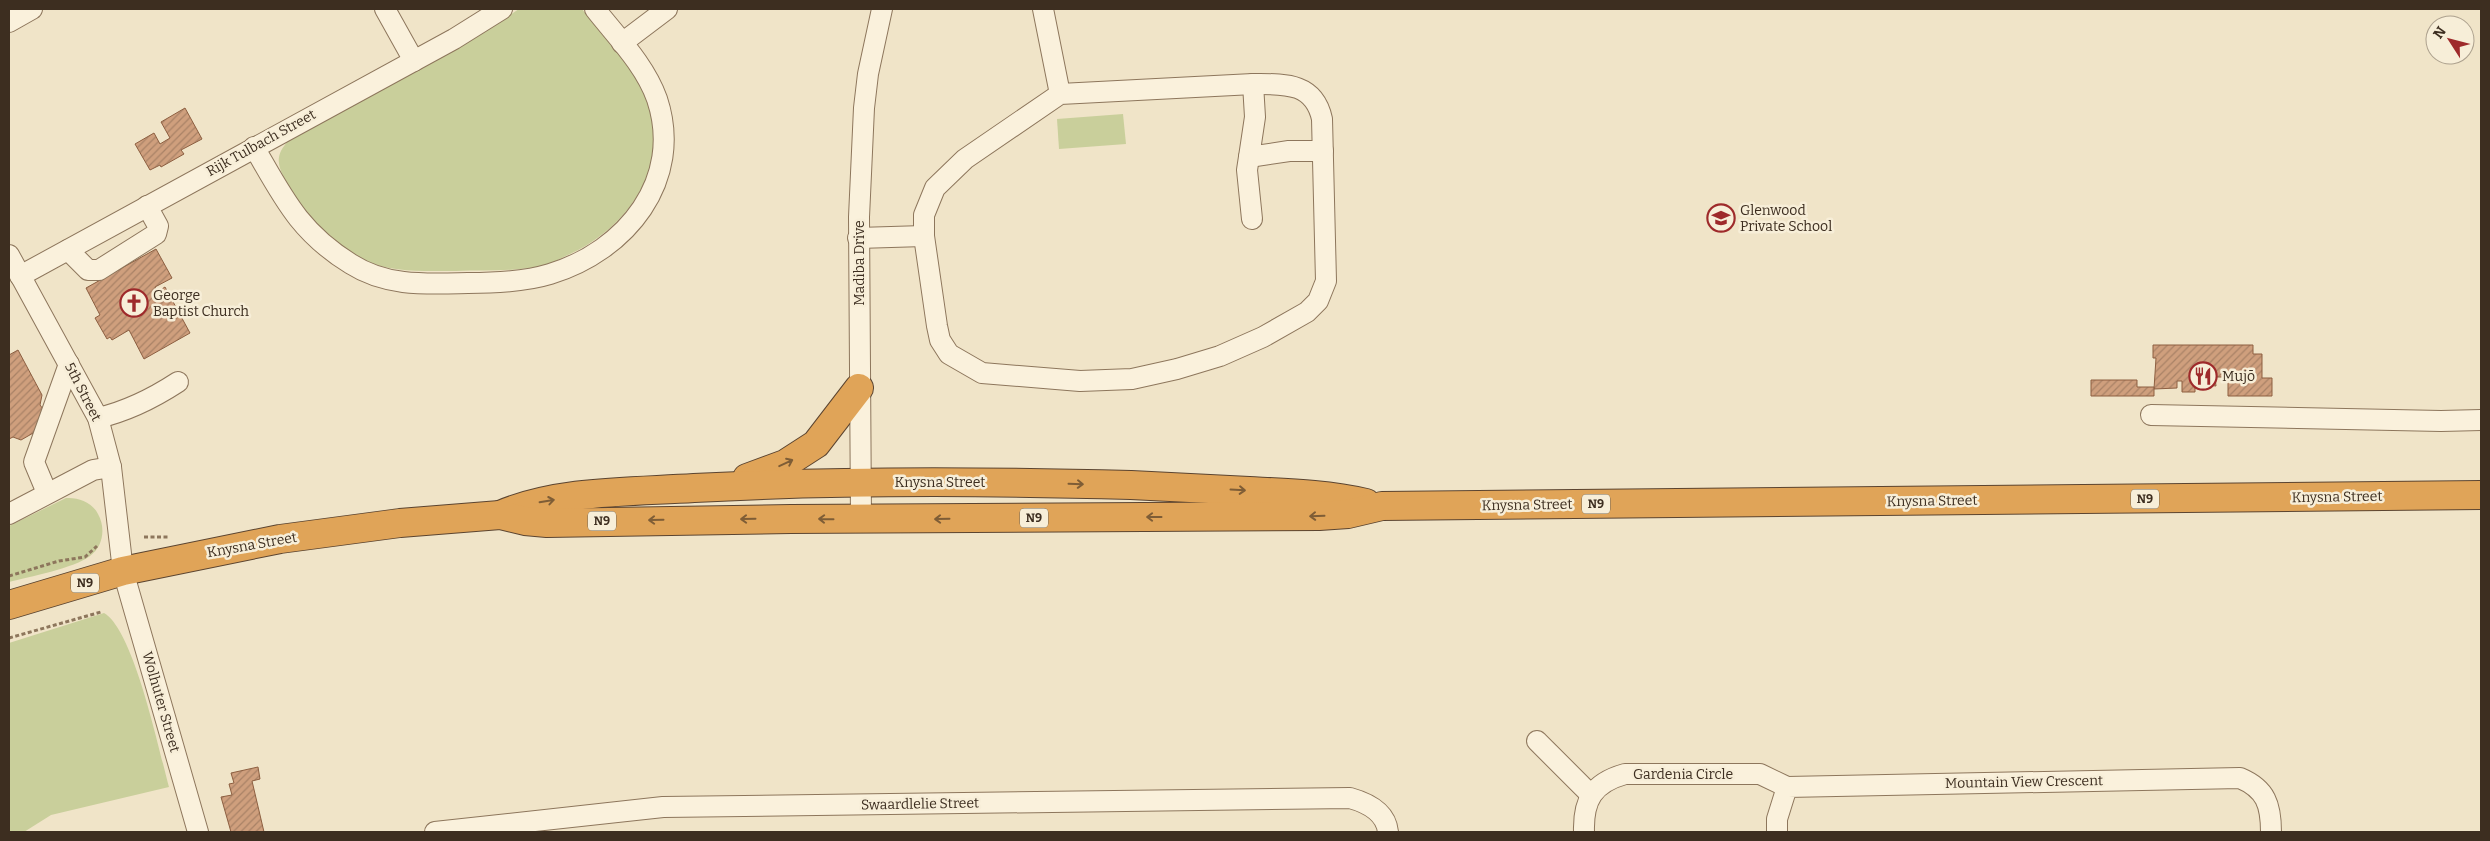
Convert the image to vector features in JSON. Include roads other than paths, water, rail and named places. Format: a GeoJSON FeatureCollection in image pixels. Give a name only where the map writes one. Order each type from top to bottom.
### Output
{"type":"FeatureCollection","features":[{"type":"Feature","properties":{"kind":"highway"},"geometry":{"type":"LineString","coordinates":[[724,486],[801,456],[816,444],[860,388]]}},
{"type":"Feature","properties":{"kind":"highway","name":"Knysna Street"},"geometry":{"type":"LineString","coordinates":[[500,515],[521,506],[545,501],[618,493],[724,486],[860,481],[1027,482],[1162,486],[1322,494],[1382,506],[2481,495]]}},
{"type":"Feature","properties":{"kind":"highway","name":"Knysna Street"},"geometry":{"type":"LineString","coordinates":[[9,606],[123,571],[214,551],[320,533],[420,521],[500,515],[525,521],[546,523],[1320,516],[1348,514],[1382,506]]}},
{"type":"Feature","properties":{"kind":"street"},"geometry":{"type":"LineString","coordinates":[[9,22],[32,9]]}},
{"type":"Feature","properties":{"kind":"street"},"geometry":{"type":"LineString","coordinates":[[385,9],[414,61]]}},
{"type":"Feature","properties":{"kind":"street","name":"Rijk Tulbach Street"},"geometry":{"type":"LineString","coordinates":[[20,276],[463,34],[502,9]]}},
{"type":"Feature","properties":{"kind":"street"},"geometry":{"type":"LineString","coordinates":[[254,147],[294,215],[313,236],[352,265],[381,278],[412,284],[485,283],[551,274],[588,257],[617,239],[638,214],[655,187],[663,158],[664,134],[657,99],[644,71],[595,9]]}},
{"type":"Feature","properties":{"kind":"street"},"geometry":{"type":"LineString","coordinates":[[622,43],[667,9]]}},
{"type":"Feature","properties":{"kind":"street","name":"Madiba Drive"},"geometry":{"type":"LineString","coordinates":[[861,520],[858,238],[864,108],[868,74],[882,9]]}},
{"type":"Feature","properties":{"kind":"street"},"geometry":{"type":"LineString","coordinates":[[1043,9],[1060,94]]}},
{"type":"Feature","properties":{"kind":"street"},"geometry":{"type":"LineString","coordinates":[[1252,219],[1247,170],[1255,117],[1253,84]]}},
{"type":"Feature","properties":{"kind":"street"},"geometry":{"type":"LineString","coordinates":[[1253,84],[1290,85],[1310,95],[1319,105],[1323,151],[1326,280],[1318,300],[1296,319],[1220,356],[1132,380],[1080,381],[982,373],[960,363],[949,354],[940,340],[924,236],[924,215],[936,188],[965,160],[1060,94],[1253,84]]}},
{"type":"Feature","properties":{"kind":"street"},"geometry":{"type":"LineString","coordinates":[[1249,157],[1289,151],[1323,151]]}},
{"type":"Feature","properties":{"kind":"street"},"geometry":{"type":"LineString","coordinates":[[68,250],[88,270],[99,270],[156,234],[158,226],[147,206]]}},
{"type":"Feature","properties":{"kind":"street"},"geometry":{"type":"LineString","coordinates":[[858,238],[924,236]]}},
{"type":"Feature","properties":{"kind":"street","name":"5th Street"},"geometry":{"type":"LineString","coordinates":[[9,255],[98,418],[111,467],[123,571]]}},
{"type":"Feature","properties":{"kind":"street"},"geometry":{"type":"LineString","coordinates":[[47,493],[34,462],[69,364]]}},
{"type":"Feature","properties":{"kind":"street"},"geometry":{"type":"LineString","coordinates":[[98,418],[123,412],[153,398],[178,382]]}},
{"type":"Feature","properties":{"kind":"street"},"geometry":{"type":"LineString","coordinates":[[2151,415],[2441,421],[2481,420]]}},
{"type":"Feature","properties":{"kind":"street"},"geometry":{"type":"LineString","coordinates":[[9,514],[94,470],[111,467]]}},
{"type":"Feature","properties":{"kind":"street","name":"Wolhuter Street"},"geometry":{"type":"LineString","coordinates":[[123,571],[198,832]]}},
{"type":"Feature","properties":{"kind":"street"},"geometry":{"type":"LineString","coordinates":[[1537,741],[1591,795],[1584,811],[1584,832]]}},
{"type":"Feature","properties":{"kind":"street","name":"Gardenia Circle"},"geometry":{"type":"LineString","coordinates":[[1591,795],[1606,782],[1625,774],[1760,774],[1787,787]]}},
{"type":"Feature","properties":{"kind":"street","name":"Mountain View Crescent"},"geometry":{"type":"LineString","coordinates":[[1787,787],[2240,778],[2258,787],[2264,797],[2271,814],[2271,832]]}},
{"type":"Feature","properties":{"kind":"street"},"geometry":{"type":"LineString","coordinates":[[1777,832],[1777,819],[1787,787]]}},
{"type":"Feature","properties":{"kind":"street","name":"Swaardlelie Street"},"geometry":{"type":"LineString","coordinates":[[435,832],[663,807],[1350,798],[1379,812],[1387,823],[1388,832]]}},
{"type":"Feature","properties":{"kind":"place","name":"Glenwood Private School"},"geometry":{"type":"Point","coordinates":[1721,218]}},
{"type":"Feature","properties":{"kind":"place","name":"George Baptist Church"},"geometry":{"type":"Point","coordinates":[134,303]}},
{"type":"Feature","properties":{"kind":"place","name":"Mujō"},"geometry":{"type":"Point","coordinates":[2203,376]}}]}
